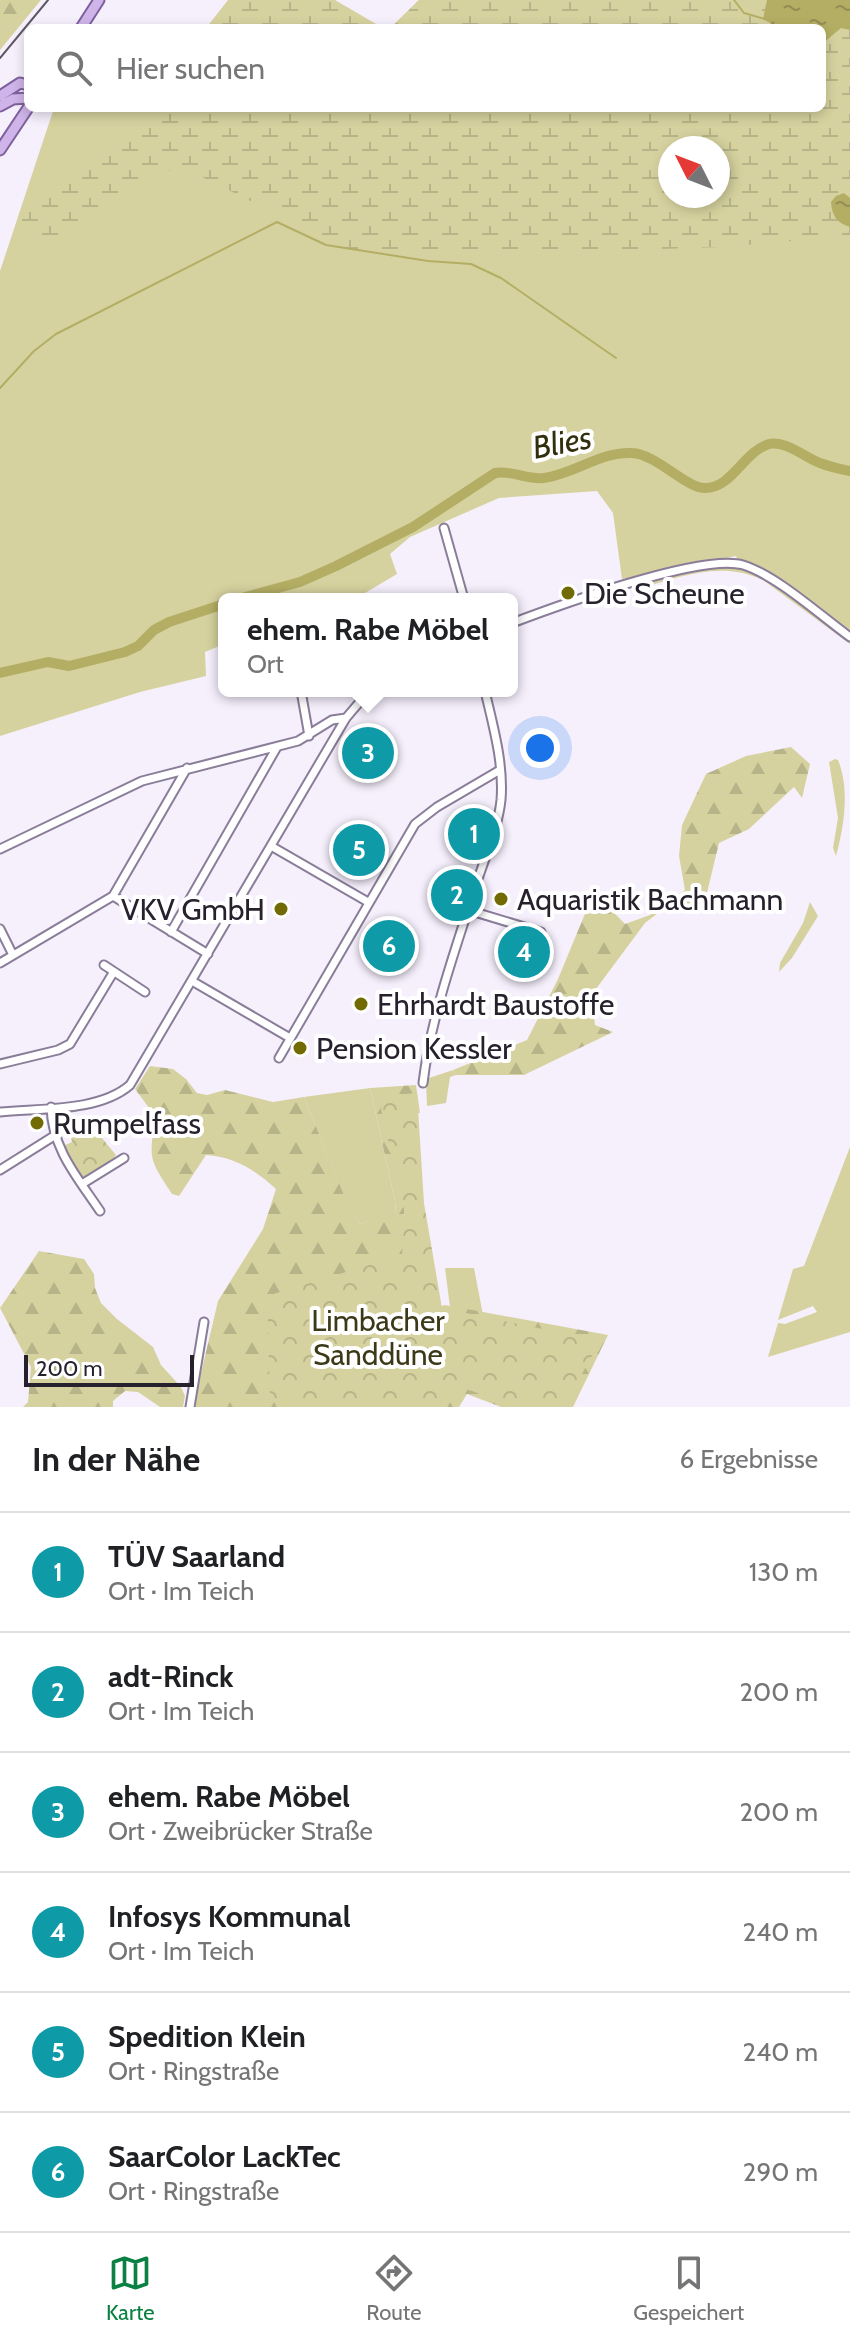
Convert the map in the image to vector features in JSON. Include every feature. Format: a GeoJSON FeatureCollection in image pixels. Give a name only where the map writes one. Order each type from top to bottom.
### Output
{"type":"FeatureCollection","features":[{"type":"Feature","properties":{"kind":"main road"},"geometry":{"type":"LineString","coordinates":[[84,24],[99,0]]}},
{"type":"Feature","properties":{"kind":"main road"},"geometry":{"type":"LineString","coordinates":[[1,102],[24,83]]}},
{"type":"Feature","properties":{"kind":"main road"},"geometry":{"type":"LineString","coordinates":[[1,102],[24,99]]}},
{"type":"Feature","properties":{"kind":"main road"},"geometry":{"type":"LineString","coordinates":[[1,102],[16,106],[21,119]]}},
{"type":"Feature","properties":{"kind":"main road"},"geometry":{"type":"LineString","coordinates":[[0,150],[25,112]]}},
{"type":"Feature","properties":{"kind":"street"},"geometry":{"type":"LineString","coordinates":[[444,528],[462,593]]}},
{"type":"Feature","properties":{"kind":"street"},"geometry":{"type":"LineString","coordinates":[[518,621],[632,584],[701,565],[723,563],[742,565],[770,579],[850,637]]}},
{"type":"Feature","properties":{"kind":"street"},"geometry":{"type":"LineString","coordinates":[[302,697],[309,736]]}},
{"type":"Feature","properties":{"kind":"street"},"geometry":{"type":"LineString","coordinates":[[0,1112],[101,1101],[117,1095],[130,1085],[346,718],[364,697]]}},
{"type":"Feature","properties":{"kind":"street"},"geometry":{"type":"LineString","coordinates":[[423,1083],[438,1012],[501,800],[500,770],[486,697]]}},
{"type":"Feature","properties":{"kind":"street"},"geometry":{"type":"LineString","coordinates":[[0,849],[142,781],[277,747],[309,736],[332,720],[346,718]]}},
{"type":"Feature","properties":{"kind":"street"},"geometry":{"type":"LineString","coordinates":[[171,932],[277,747]]}},
{"type":"Feature","properties":{"kind":"street"},"geometry":{"type":"LineString","coordinates":[[0,963],[113,896],[187,768]]}},
{"type":"Feature","properties":{"kind":"street"},"geometry":{"type":"LineString","coordinates":[[279,1058],[415,824],[437,807],[500,770]]}},
{"type":"Feature","properties":{"kind":"street"},"geometry":{"type":"LineString","coordinates":[[271,846],[368,902]]}},
{"type":"Feature","properties":{"kind":"street"},"geometry":{"type":"LineString","coordinates":[[113,896],[208,954]]}},
{"type":"Feature","properties":{"kind":"street"},"geometry":{"type":"LineString","coordinates":[[468,910],[541,932]]}},
{"type":"Feature","properties":{"kind":"street"},"geometry":{"type":"LineString","coordinates":[[0,929],[13,955]]}},
{"type":"Feature","properties":{"kind":"street"},"geometry":{"type":"LineString","coordinates":[[104,965],[145,992]]}},
{"type":"Feature","properties":{"kind":"street"},"geometry":{"type":"LineString","coordinates":[[0,1064],[58,1050],[70,1044],[82,1029],[113,973]]}},
{"type":"Feature","properties":{"kind":"street"},"geometry":{"type":"LineString","coordinates":[[192,981],[290,1038]]}},
{"type":"Feature","properties":{"kind":"street"},"geometry":{"type":"LineString","coordinates":[[51,1107],[54,1136],[64,1157],[100,1211]]}},
{"type":"Feature","properties":{"kind":"street"},"geometry":{"type":"LineString","coordinates":[[0,1170],[54,1136]]}},
{"type":"Feature","properties":{"kind":"street"},"geometry":{"type":"LineString","coordinates":[[82,1184],[124,1158]]}},
{"type":"Feature","properties":{"kind":"street"},"geometry":{"type":"LineString","coordinates":[[190,1407],[204,1322]]}},
{"type":"Feature","properties":{"kind":"green space"},"geometry":{"type":"Polygon","coordinates":[[[0,0],[41,0],[0,50],[0,0]]]}},
{"type":"Feature","properties":{"kind":"green space"},"geometry":{"type":"Polygon","coordinates":[[[228,0],[335,0],[376,24],[209,24],[228,0]]]}},
{"type":"Feature","properties":{"kind":"green space"},"geometry":{"type":"Polygon","coordinates":[[[419,0],[850,0],[850,634],[738,561],[736,556],[629,582],[627,578],[622,579],[613,513],[597,491],[499,498],[410,537],[390,554],[397,574],[365,593],[218,593],[218,647],[205,652],[206,676],[140,692],[0,736],[0,271],[53,112],[826,112],[826,24],[394,24],[419,0]]]}},
{"type":"Feature","properties":{"kind":"green space"},"geometry":{"type":"Polygon","coordinates":[[[419,0],[850,0],[850,236],[723,247],[507,254],[347,249],[178,165],[47,254],[17,220],[164,112],[826,112],[826,24],[395,24],[419,0]]]}},
{"type":"Feature","properties":{"kind":"green space"},"geometry":{"type":"Polygon","coordinates":[[[712,566],[742,568],[765,578],[850,644],[763,580],[747,574],[700,572],[637,589],[632,587],[712,566]]]}},
{"type":"Feature","properties":{"kind":"green space"},"geometry":{"type":"Polygon","coordinates":[[[791,747],[810,764],[802,798],[794,787],[749,829],[719,843],[705,901],[658,913],[645,923],[593,993],[588,1005],[595,1025],[613,1032],[524,1075],[456,1075],[453,1070],[527,1040],[558,979],[594,892],[625,924],[650,915],[685,890],[679,856],[682,825],[706,774],[746,756],[791,747]]]}},
{"type":"Feature","properties":{"kind":"green space"},"geometry":{"type":"Polygon","coordinates":[[[835,759],[842,771],[845,795],[836,856],[833,848],[838,818],[829,762],[835,759]]]}},
{"type":"Feature","properties":{"kind":"green space"},"geometry":{"type":"Polygon","coordinates":[[[810,902],[818,916],[792,958],[779,972],[780,963],[803,923],[810,902]]]}},
{"type":"Feature","properties":{"kind":"green space"},"geometry":{"type":"Polygon","coordinates":[[[150,1066],[173,1069],[197,1093],[207,1095],[225,1090],[273,1102],[304,1097],[348,1205],[360,1224],[396,1213],[370,1088],[416,1085],[420,1113],[404,1115],[403,1194],[413,1314],[445,1305],[608,1335],[573,1407],[501,1407],[467,1394],[459,1407],[193,1407],[218,1301],[263,1229],[276,1189],[244,1166],[226,1158],[206,1155],[179,1196],[172,1194],[152,1157],[155,1116],[135,1089],[150,1066]]]}},
{"type":"Feature","properties":{"kind":"green space"},"geometry":{"type":"Polygon","coordinates":[[[453,1070],[456,1075],[450,1077],[446,1103],[427,1106],[426,1084],[429,1078],[453,1070]]]}},
{"type":"Feature","properties":{"kind":"green space"},"geometry":{"type":"Polygon","coordinates":[[[370,1088],[396,1214],[360,1224],[348,1206],[304,1097],[370,1088]]]}},
{"type":"Feature","properties":{"kind":"green space","name":"Limbacher Sanddüne"},"geometry":{"type":"Polygon","coordinates":[[[417,1093],[424,1203],[442,1308],[600,1341],[564,1407],[518,1407],[460,1387],[447,1407],[300,1407],[270,1397],[267,1296],[402,1255],[405,1214],[378,1096],[417,1093]]]}},
{"type":"Feature","properties":{"kind":"green space"},"geometry":{"type":"Polygon","coordinates":[[[92,1126],[116,1155],[83,1179],[63,1146],[72,1142],[70,1133],[92,1126]]]}},
{"type":"Feature","properties":{"kind":"green space"},"geometry":{"type":"Polygon","coordinates":[[[850,1147],[850,1332],[768,1357],[778,1323],[785,1324],[817,1312],[813,1306],[778,1320],[793,1269],[804,1266],[850,1147]]]}},
{"type":"Feature","properties":{"kind":"green space"},"geometry":{"type":"Polygon","coordinates":[[[39,1251],[84,1259],[94,1274],[101,1303],[153,1347],[161,1365],[181,1387],[185,1396],[183,1407],[160,1407],[138,1392],[125,1391],[113,1401],[113,1407],[23,1407],[28,1402],[31,1367],[0,1308],[39,1251]]]}},
{"type":"Feature","properties":{"kind":"green space"},"geometry":{"type":"Polygon","coordinates":[[[445,1268],[474,1268],[483,1315],[450,1307],[445,1268]]]}},
{"type":"Feature","properties":{"kind":"water"},"geometry":{"type":"Polygon","coordinates":[[[767,0],[850,0],[850,30],[841,28],[826,41],[826,24],[772,24],[763,19],[767,0]]]}},
{"type":"Feature","properties":{"kind":"water"},"geometry":{"type":"Polygon","coordinates":[[[844,193],[850,198],[850,227],[834,215],[831,202],[844,193]]]}},
{"type":"Feature","properties":{"kind":"waterway"},"geometry":{"type":"LineString","coordinates":[[734,0],[744,13],[765,19]]}},
{"type":"Feature","properties":{"kind":"waterway"},"geometry":{"type":"LineString","coordinates":[[0,388],[34,351],[56,334],[277,222],[326,245],[428,261],[471,264],[501,278],[616,358]]}},
{"type":"Feature","properties":{"kind":"waterway","name":"Blies"},"geometry":{"type":"LineString","coordinates":[[260,593],[300,582],[413,527],[495,473],[544,478],[599,459],[632,453],[651,459],[696,486],[714,487],[730,477],[760,448],[775,443],[814,461],[850,471]]}},
{"type":"Feature","properties":{"kind":"waterway","name":"Blies"},"geometry":{"type":"LineString","coordinates":[[0,673],[48,662],[69,666],[125,652],[169,622],[218,606]]}},
{"type":"Feature","properties":{"kind":"railway"},"geometry":{"type":"LineString","coordinates":[[28,24],[48,0]]}},
{"type":"Feature","properties":{"kind":"railway"},"geometry":{"type":"LineString","coordinates":[[0,58],[24,29]]}},
{"type":"Feature","properties":{"kind":"place","name":"Die Scheune"},"geometry":{"type":"Point","coordinates":[568,593]}},
{"type":"Feature","properties":{"kind":"place","name":"ehem. Rabe Möbel"},"geometry":{"type":"Point","coordinates":[368,753]}},
{"type":"Feature","properties":{"kind":"place","name":"TÜV Saarland"},"geometry":{"type":"Point","coordinates":[474,834]}},
{"type":"Feature","properties":{"kind":"place","name":"Spedition Klein"},"geometry":{"type":"Point","coordinates":[359,850]}},
{"type":"Feature","properties":{"kind":"place","name":"adt-Rinck"},"geometry":{"type":"Point","coordinates":[457,895]}},
{"type":"Feature","properties":{"kind":"place","name":"Aquaristik Bachmann"},"geometry":{"type":"Point","coordinates":[501,899]}},
{"type":"Feature","properties":{"kind":"place","name":"VKV GmbH"},"geometry":{"type":"Point","coordinates":[281,909]}},
{"type":"Feature","properties":{"kind":"place","name":"SaarColor LackTec"},"geometry":{"type":"Point","coordinates":[389,946]}},
{"type":"Feature","properties":{"kind":"place","name":"Infosys Kommunal"},"geometry":{"type":"Point","coordinates":[524,952]}},
{"type":"Feature","properties":{"kind":"place","name":"Ehrhardt Baustoffe"},"geometry":{"type":"Point","coordinates":[361,1004]}},
{"type":"Feature","properties":{"kind":"place","name":"Pension Kessler"},"geometry":{"type":"Point","coordinates":[300,1048]}},
{"type":"Feature","properties":{"kind":"place","name":"Rumpelfass"},"geometry":{"type":"Point","coordinates":[37,1123]}}]}
